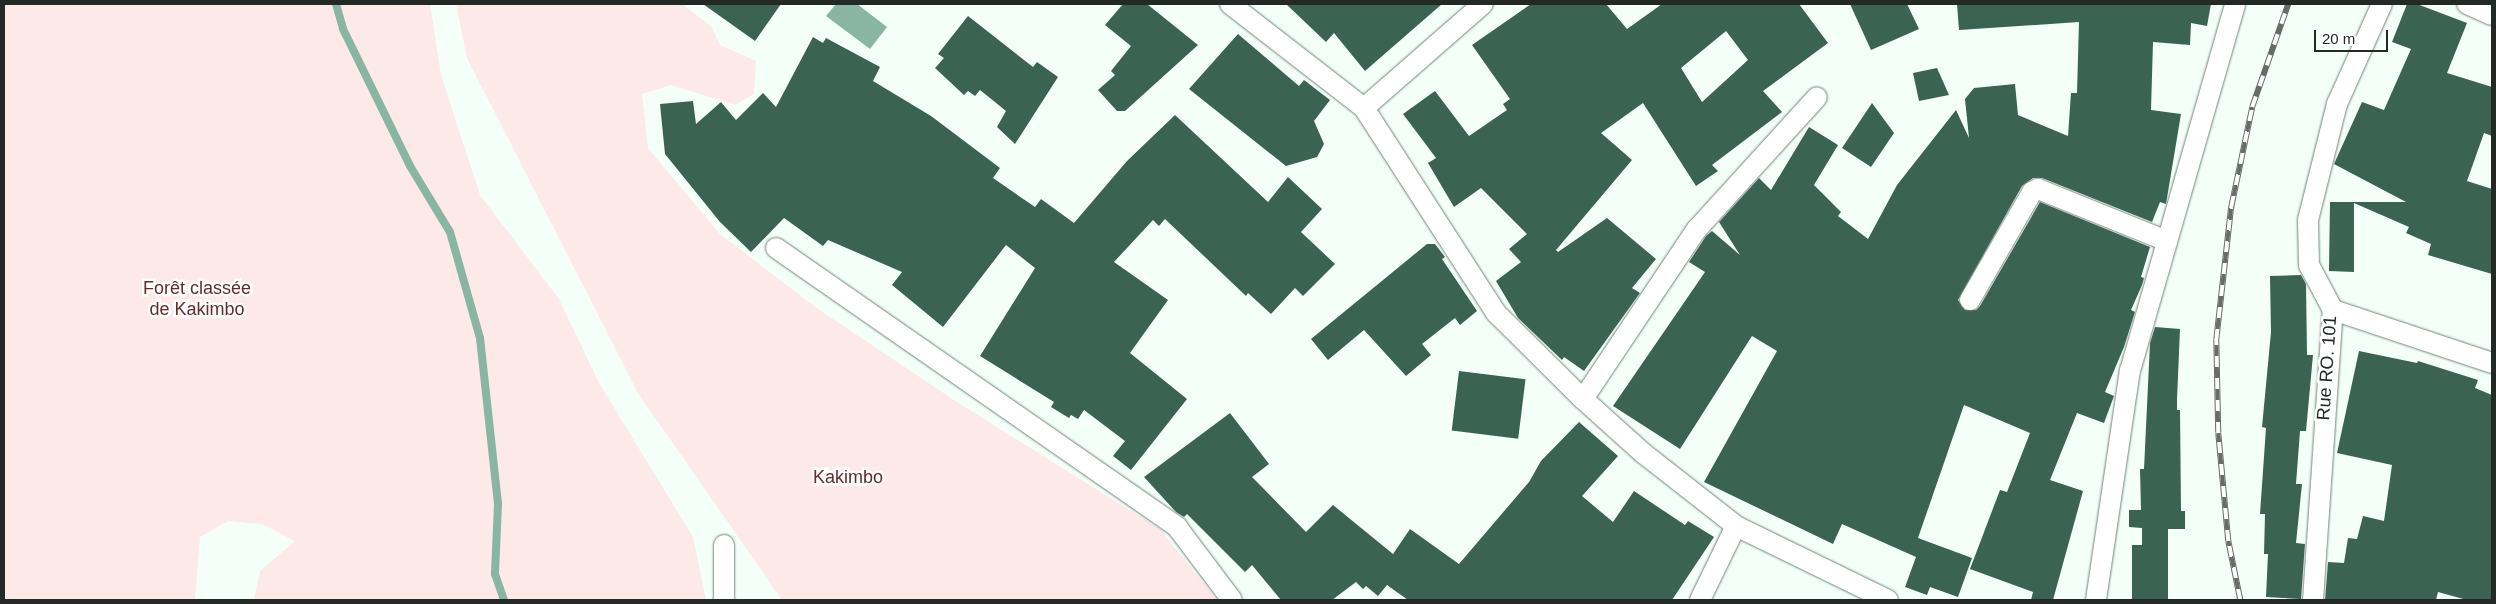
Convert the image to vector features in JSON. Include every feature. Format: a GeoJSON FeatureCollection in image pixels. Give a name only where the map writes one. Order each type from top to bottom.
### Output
{"type":"FeatureCollection","features":[{"type":"Feature","properties":{"kind":"street"},"geometry":{"type":"LineString","coordinates":[[1230,4],[1364,108],[1496,313],[1583,399],[1643,453],[1736,526],[1888,600]]}},
{"type":"Feature","properties":{"kind":"street"},"geometry":{"type":"LineString","coordinates":[[1364,108],[1483,4]]}},
{"type":"Feature","properties":{"kind":"street"},"geometry":{"type":"LineString","coordinates":[[2096,600],[2130,371],[2235,4]]}},
{"type":"Feature","properties":{"kind":"street","name":"Rue RO. 101"},"geometry":{"type":"LineString","coordinates":[[2313,600],[2333,310],[2308,265],[2308,220],[2337,104],[2382,4]]}},
{"type":"Feature","properties":{"kind":"street"},"geometry":{"type":"LineString","coordinates":[[2467,4],[2492,15]]}},
{"type":"Feature","properties":{"kind":"street"},"geometry":{"type":"LineString","coordinates":[[1583,399],[1697,229],[1817,97]]}},
{"type":"Feature","properties":{"kind":"street"},"geometry":{"type":"LineString","coordinates":[[1970,300],[2032,192],[2038,189],[2167,241]]}},
{"type":"Feature","properties":{"kind":"street"},"geometry":{"type":"LineString","coordinates":[[776,248],[1177,527],[1232,600]]}},
{"type":"Feature","properties":{"kind":"street"},"geometry":{"type":"LineString","coordinates":[[2333,310],[2492,363]]}},
{"type":"Feature","properties":{"kind":"street"},"geometry":{"type":"LineString","coordinates":[[1700,600],[1736,526]]}},
{"type":"Feature","properties":{"kind":"street"},"geometry":{"type":"LineString","coordinates":[[724,545],[724,600]]}},
{"type":"Feature","properties":{"kind":"green space","name":"Forêt classée de Kakimbo"},"geometry":{"type":"Polygon","coordinates":[[[4,4],[430,4],[441,75],[480,195],[559,299],[599,383],[693,537],[706,600],[254,600],[260,571],[295,541],[262,524],[228,521],[200,537],[195,600],[4,600],[4,4]]]}},
{"type":"Feature","properties":{"kind":"green space","name":"Kakimbo"},"geometry":{"type":"Polygon","coordinates":[[[456,4],[682,4],[711,26],[720,45],[756,61],[754,94],[735,105],[671,85],[642,94],[648,148],[720,234],[818,309],[960,404],[1160,529],[1217,600],[782,600],[638,393],[467,58],[456,4]]]}},
{"type":"Feature","properties":{"kind":"shaded area"},"geometry":{"type":"Polygon","coordinates":[[[836,4],[857,4],[887,27],[870,49],[826,16],[836,4]]]}},
{"type":"Feature","properties":{"kind":"building"},"geometry":{"type":"Polygon","coordinates":[[[703,4],[781,4],[755,41],[703,4]]]}},
{"type":"Feature","properties":{"kind":"building"},"geometry":{"type":"Polygon","coordinates":[[[1123,4],[1147,4],[1198,45],[1125,111],[1117,111],[1098,90],[1115,75],[1111,71],[1131,46],[1105,25],[1123,4]]]}},
{"type":"Feature","properties":{"kind":"building"},"geometry":{"type":"Polygon","coordinates":[[[1286,4],[1442,4],[1365,71],[1334,33],[1326,42],[1286,4]]]}},
{"type":"Feature","properties":{"kind":"building"},"geometry":{"type":"Polygon","coordinates":[[[1531,4],[1606,4],[1627,29],[1662,4],[1799,4],[1828,43],[1763,91],[1782,112],[1712,165],[1718,171],[1696,186],[1643,103],[1601,133],[1632,160],[1556,250],[1558,252],[1607,218],[1656,259],[1632,288],[1640,293],[1584,371],[1564,357],[1562,360],[1518,318],[1496,281],[1521,262],[1509,249],[1527,234],[1481,188],[1454,207],[1428,163],[1436,158],[1403,114],[1435,91],[1469,136],[1507,110],[1503,104],[1510,99],[1472,45],[1531,4]],[[1726,31],[1681,68],[1702,102],[1748,60],[1726,31]]]}},
{"type":"Feature","properties":{"kind":"building"},"geometry":{"type":"Polygon","coordinates":[[[1850,4],[1907,4],[1919,29],[1871,50],[1850,4]]]}},
{"type":"Feature","properties":{"kind":"building"},"geometry":{"type":"Polygon","coordinates":[[[1957,4],[2211,4],[2207,26],[2191,23],[2190,45],[2153,42],[2151,110],[2181,114],[2166,204],[2160,202],[2152,222],[2042,178],[2033,178],[2022,186],[1958,300],[1965,310],[1976,310],[1980,306],[2040,202],[2150,247],[2141,277],[2144,278],[2142,285],[2131,310],[2135,312],[2124,347],[2105,392],[2114,396],[2104,423],[2077,413],[2050,480],[2083,491],[2053,600],[2031,600],[2033,592],[1970,569],[2000,490],[2007,492],[2030,433],[1964,405],[1918,538],[1972,558],[1958,597],[1930,587],[1927,595],[1905,587],[1916,557],[1842,524],[1833,544],[1704,482],[1777,351],[1752,336],[1680,449],[1613,406],[1705,272],[1689,262],[1706,236],[1712,231],[1740,255],[1719,222],[1759,178],[1771,190],[1809,127],[1838,145],[1814,185],[1841,212],[1838,216],[1868,239],[1897,185],[1956,110],[1969,138],[1965,99],[1974,88],[2015,84],[2018,115],[2068,136],[2071,93],[2077,93],[2079,22],[1959,30],[1957,4]]]}},
{"type":"Feature","properties":{"kind":"building"},"geometry":{"type":"Polygon","coordinates":[[[2407,4],[2417,4],[2467,23],[2447,73],[2492,87],[2492,136],[2484,133],[2467,181],[2492,189],[2492,274],[2428,255],[2431,244],[2406,233],[2409,227],[2354,203],[2354,272],[2329,271],[2330,202],[2406,202],[2334,164],[2362,102],[2384,110],[2411,49],[2392,42],[2407,4]]]}},
{"type":"Feature","properties":{"kind":"building"},"geometry":{"type":"Polygon","coordinates":[[[968,16],[1033,67],[1037,62],[1058,77],[1015,144],[997,127],[1006,111],[980,90],[975,96],[968,91],[964,95],[935,68],[944,58],[938,54],[968,16]]]}},
{"type":"Feature","properties":{"kind":"building"},"geometry":{"type":"Polygon","coordinates":[[[1238,34],[1299,86],[1304,80],[1330,100],[1314,121],[1324,144],[1317,157],[1286,166],[1189,89],[1238,34]]]}},
{"type":"Feature","properties":{"kind":"building"},"geometry":{"type":"Polygon","coordinates":[[[813,37],[823,43],[826,38],[880,67],[873,81],[931,116],[1000,168],[993,178],[1035,207],[1041,199],[1074,223],[1127,161],[1175,115],[1268,202],[1288,177],[1322,209],[1301,232],[1335,264],[1303,296],[1295,288],[1271,314],[1248,293],[1246,296],[1165,219],[1159,226],[1153,220],[1114,262],[1168,300],[1130,353],[1187,399],[1131,470],[1113,456],[1125,441],[1084,410],[1078,419],[1071,415],[1069,418],[1051,407],[1054,402],[980,356],[1035,268],[1006,245],[943,327],[892,285],[902,272],[828,240],[823,246],[784,218],[751,252],[720,222],[665,154],[660,104],[693,101],[696,124],[721,102],[736,120],[763,93],[776,107],[813,37]]]}},
{"type":"Feature","properties":{"kind":"building"},"geometry":{"type":"Polygon","coordinates":[[[1937,68],[1949,95],[1919,101],[1913,73],[1937,68]]]}},
{"type":"Feature","properties":{"kind":"building"},"geometry":{"type":"Polygon","coordinates":[[[1872,103],[1894,133],[1871,167],[1842,148],[1872,103]]]}},
{"type":"Feature","properties":{"kind":"building"},"geometry":{"type":"Polygon","coordinates":[[[1427,244],[1435,244],[1445,257],[1442,259],[1477,311],[1460,325],[1455,318],[1422,344],[1431,355],[1406,376],[1364,330],[1328,360],[1311,339],[1427,244]]]}},
{"type":"Feature","properties":{"kind":"building"},"geometry":{"type":"Polygon","coordinates":[[[2301,275],[2306,284],[2307,355],[2313,355],[2306,431],[2300,431],[2296,484],[2302,484],[2296,543],[2305,544],[2301,599],[2266,597],[2268,554],[2264,554],[2265,514],[2260,514],[2266,428],[2262,427],[2271,332],[2270,276],[2301,275]]]}},
{"type":"Feature","properties":{"kind":"building"},"geometry":{"type":"Polygon","coordinates":[[[2155,327],[2180,329],[2177,410],[2180,410],[2181,511],[2185,511],[2185,529],[2168,529],[2168,600],[2132,600],[2132,545],[2142,545],[2142,528],[2129,527],[2129,510],[2141,510],[2140,469],[2144,469],[2150,343],[2155,327]]]}},
{"type":"Feature","properties":{"kind":"building"},"geometry":{"type":"Polygon","coordinates":[[[2359,351],[2417,363],[2418,361],[2478,380],[2475,388],[2492,395],[2492,600],[2467,600],[2438,592],[2436,600],[2325,600],[2328,562],[2344,563],[2348,538],[2357,539],[2363,516],[2384,521],[2392,465],[2337,453],[2359,351]]]}},
{"type":"Feature","properties":{"kind":"building"},"geometry":{"type":"Polygon","coordinates":[[[1459,371],[1526,379],[1518,439],[1452,431],[1459,371]]]}},
{"type":"Feature","properties":{"kind":"building"},"geometry":{"type":"Polygon","coordinates":[[[1230,413],[1269,464],[1252,477],[1306,532],[1333,505],[1393,554],[1410,529],[1459,564],[1529,482],[1541,461],[1579,422],[1618,456],[1582,496],[1613,522],[1634,491],[1685,525],[1688,521],[1714,537],[1672,600],[1408,600],[1387,585],[1378,596],[1366,586],[1363,589],[1356,582],[1332,600],[1281,600],[1252,565],[1245,572],[1187,514],[1184,517],[1176,512],[1144,477],[1230,413]]]}},
{"type":"Feature","properties":{"kind":"waterway"},"geometry":{"type":"LineString","coordinates":[[336,4],[343,29],[410,166],[450,232],[480,338],[498,504],[495,574],[504,600]]}},
{"type":"Feature","properties":{"kind":"railway"},"geometry":{"type":"LineString","coordinates":[[2240,600],[2228,541],[2218,433],[2216,340],[2231,207],[2252,107],[2288,4]]}}]}
